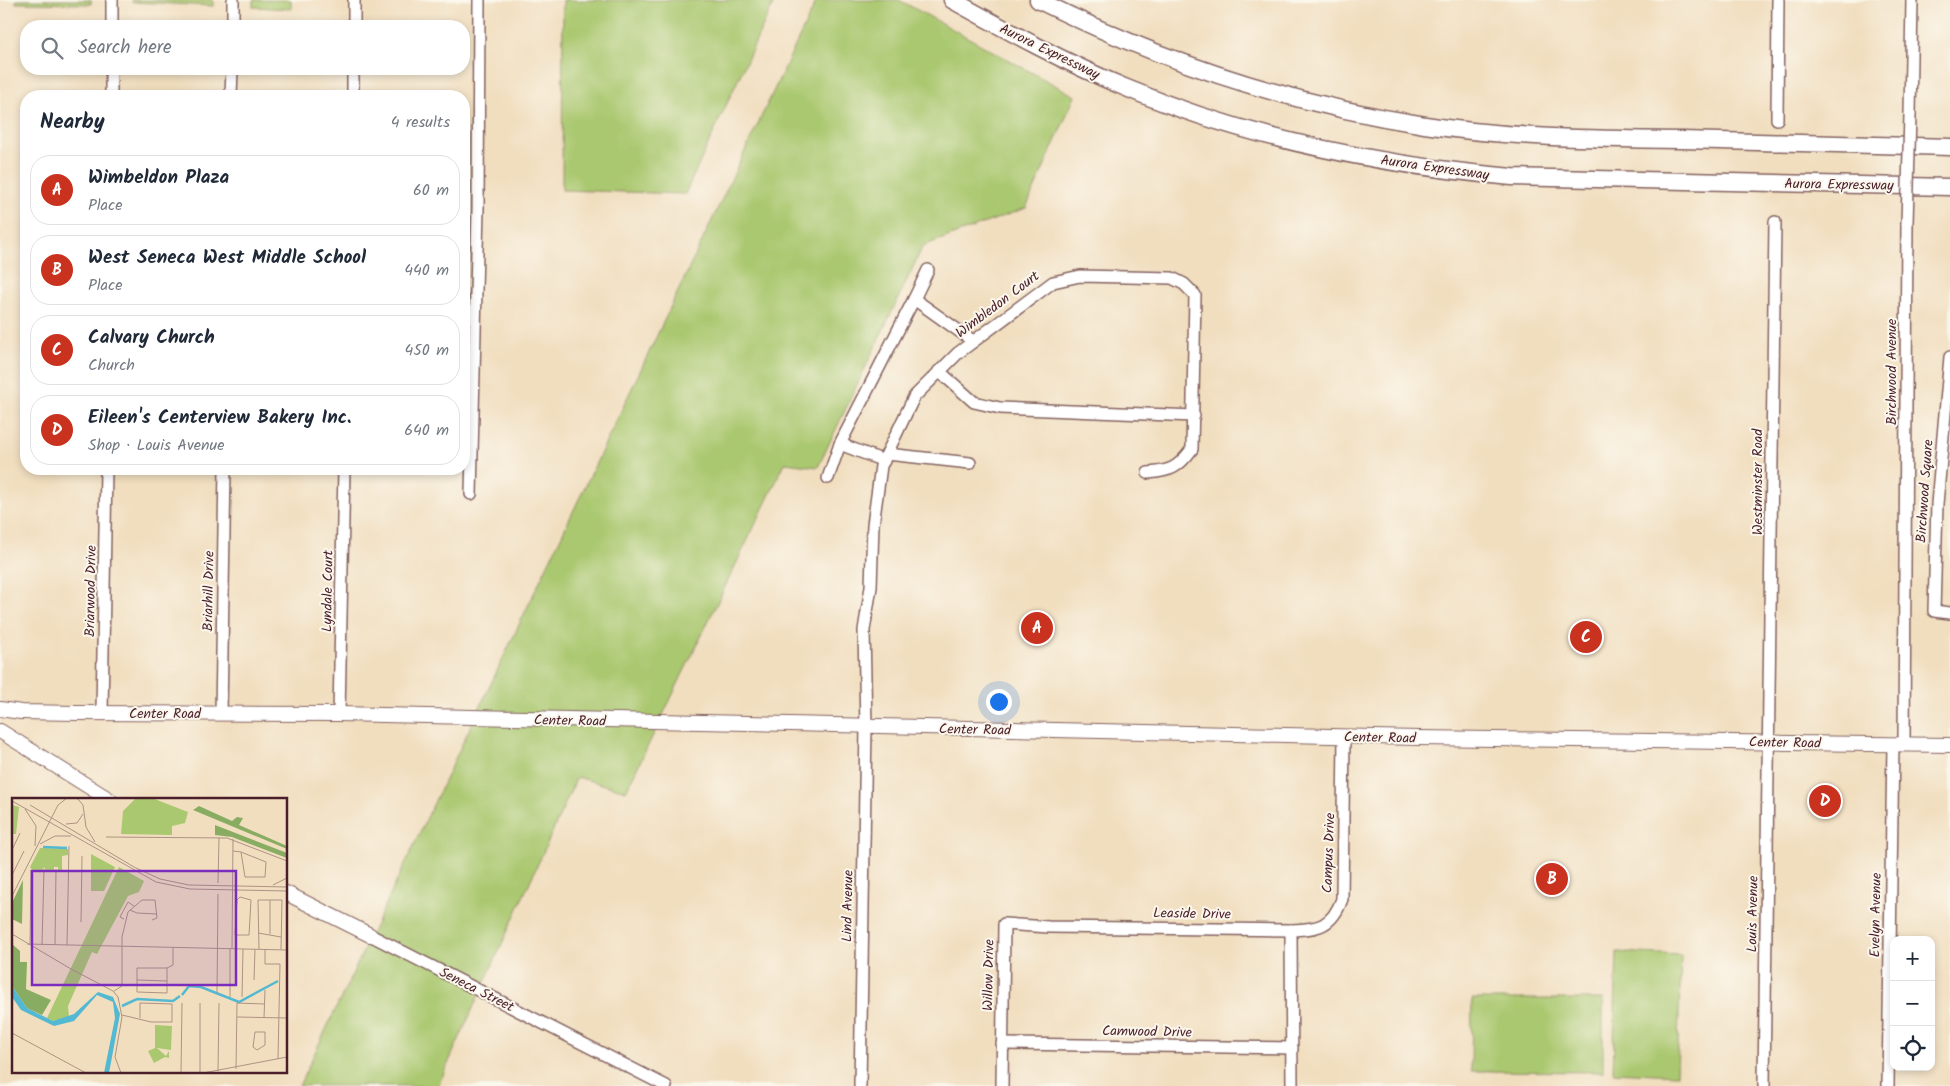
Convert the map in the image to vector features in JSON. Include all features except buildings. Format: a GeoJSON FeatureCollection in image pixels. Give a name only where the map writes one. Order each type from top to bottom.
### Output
{"type":"FeatureCollection","features":[{"type":"Feature","properties":{"kind":"highway","name":"Aurora Expressway"},"geometry":{"type":"LineString","coordinates":[[952,0],[1032,44],[1125,87],[1238,127],[1322,150],[1445,170],[1512,177],[1950,186]]}},
{"type":"Feature","properties":{"kind":"highway"},"geometry":{"type":"LineString","coordinates":[[1038,0],[1095,29],[1225,78],[1301,100],[1426,125],[1496,133],[1569,137],[1950,146]]}},
{"type":"Feature","properties":{"kind":"main road","name":"Center Road"},"geometry":{"type":"LineString","coordinates":[[0,709],[20,712],[339,714],[866,727],[1950,745]]}},
{"type":"Feature","properties":{"kind":"main road"},"geometry":{"type":"LineString","coordinates":[[0,731],[107,798]]}},
{"type":"Feature","properties":{"kind":"main road","name":"Seneca Street"},"geometry":{"type":"LineString","coordinates":[[288,894],[370,935]]}},
{"type":"Feature","properties":{"kind":"street"},"geometry":{"type":"LineString","coordinates":[[112,0],[112,20]]}},
{"type":"Feature","properties":{"kind":"street"},"geometry":{"type":"LineString","coordinates":[[232,20],[233,0]]}},
{"type":"Feature","properties":{"kind":"street"},"geometry":{"type":"LineString","coordinates":[[354,0],[354,20]]}},
{"type":"Feature","properties":{"kind":"street"},"geometry":{"type":"LineString","coordinates":[[470,340],[479,0]]}},
{"type":"Feature","properties":{"kind":"street"},"geometry":{"type":"LineString","coordinates":[[1777,119],[1778,0]]}},
{"type":"Feature","properties":{"kind":"street","name":"Birchwood Avenue"},"geometry":{"type":"LineString","coordinates":[[1899,744],[1912,0]]}},
{"type":"Feature","properties":{"kind":"street"},"geometry":{"type":"LineString","coordinates":[[111,90],[112,75]]}},
{"type":"Feature","properties":{"kind":"street"},"geometry":{"type":"LineString","coordinates":[[232,75],[232,90]]}},
{"type":"Feature","properties":{"kind":"street"},"geometry":{"type":"LineString","coordinates":[[353,75],[353,90]]}},
{"type":"Feature","properties":{"kind":"street","name":"Westminster Road"},"geometry":{"type":"LineString","coordinates":[[1770,742],[1775,222]]}},
{"type":"Feature","properties":{"kind":"street"},"geometry":{"type":"LineString","coordinates":[[828,478],[840,444],[928,270]]}},
{"type":"Feature","properties":{"kind":"street","name":"Wimbledon Court"},"geometry":{"type":"LineString","coordinates":[[866,727],[864,630],[871,587],[873,526],[885,458],[914,397],[973,341],[1052,282],[1080,276],[1172,278],[1184,284],[1195,295],[1192,449],[1183,462],[1170,471],[1148,473]]}},
{"type":"Feature","properties":{"kind":"street"},"geometry":{"type":"LineString","coordinates":[[914,299],[973,341]]}},
{"type":"Feature","properties":{"kind":"street","name":"Birchwood Square"},"geometry":{"type":"LineString","coordinates":[[1950,357],[1937,504],[1934,611],[1950,614]]}},
{"type":"Feature","properties":{"kind":"street"},"geometry":{"type":"LineString","coordinates":[[939,372],[974,402],[1000,408],[1194,416]]}},
{"type":"Feature","properties":{"kind":"street"},"geometry":{"type":"LineString","coordinates":[[470,436],[471,494]]}},
{"type":"Feature","properties":{"kind":"street"},"geometry":{"type":"LineString","coordinates":[[840,444],[885,458],[970,464]]}},
{"type":"Feature","properties":{"kind":"street","name":"Briarwood Drive"},"geometry":{"type":"LineString","coordinates":[[102,713],[106,475]]}},
{"type":"Feature","properties":{"kind":"street","name":"Briarhill Drive"},"geometry":{"type":"LineString","coordinates":[[221,714],[225,475]]}},
{"type":"Feature","properties":{"kind":"street","name":"Lyndale Court"},"geometry":{"type":"LineString","coordinates":[[339,714],[344,475]]}},
{"type":"Feature","properties":{"kind":"street","name":"Lind Avenue"},"geometry":{"type":"LineString","coordinates":[[860,1086],[866,727]]}},
{"type":"Feature","properties":{"kind":"street","name":"Campus Drive"},"geometry":{"type":"LineString","coordinates":[[1291,930],[1309,930],[1326,923],[1334,918],[1342,899],[1344,736]]}},
{"type":"Feature","properties":{"kind":"street","name":"Louis Avenue"},"geometry":{"type":"LineString","coordinates":[[1764,1086],[1770,742]]}},
{"type":"Feature","properties":{"kind":"street","name":"Evelyn Avenue"},"geometry":{"type":"LineString","coordinates":[[1888,1086],[1899,744]]}},
{"type":"Feature","properties":{"kind":"street","name":"Willow Drive"},"geometry":{"type":"LineString","coordinates":[[1002,1086],[1004,924],[1092,927]]}},
{"type":"Feature","properties":{"kind":"street","name":"Leaside Drive"},"geometry":{"type":"LineString","coordinates":[[1092,927],[1291,930]]}},
{"type":"Feature","properties":{"kind":"street"},"geometry":{"type":"LineString","coordinates":[[1291,930],[1292,1086]]}},
{"type":"Feature","properties":{"kind":"street","name":"Seneca Street"},"geometry":{"type":"LineString","coordinates":[[370,935],[666,1086]]}},
{"type":"Feature","properties":{"kind":"street","name":"Camwood Drive"},"geometry":{"type":"LineString","coordinates":[[1002,1044],[1292,1048]]}},
{"type":"Feature","properties":{"kind":"green space"},"geometry":{"type":"Polygon","coordinates":[[[16,0],[91,0],[91,4],[16,3],[16,0]]]}},
{"type":"Feature","properties":{"kind":"green space"},"geometry":{"type":"Polygon","coordinates":[[[132,0],[213,0],[213,6],[132,2],[132,0]]]}},
{"type":"Feature","properties":{"kind":"green space"},"geometry":{"type":"Polygon","coordinates":[[[253,0],[291,0],[291,9],[253,7],[253,0]]]}},
{"type":"Feature","properties":{"kind":"green space"},"geometry":{"type":"Polygon","coordinates":[[[563,0],[775,0],[685,194],[562,190],[563,0]]]}},
{"type":"Feature","properties":{"kind":"green space"},"geometry":{"type":"Polygon","coordinates":[[[817,0],[899,0],[1075,96],[1026,208],[923,246],[818,467],[785,463],[626,791],[577,777],[438,1086],[299,1086],[817,0]]]}},
{"type":"Feature","properties":{"kind":"green space"},"geometry":{"type":"Polygon","coordinates":[[[1617,952],[1681,955],[1677,1075],[1613,1072],[1617,952]]]}},
{"type":"Feature","properties":{"kind":"green space"},"geometry":{"type":"Polygon","coordinates":[[[1472,999],[1603,999],[1603,1072],[1471,1071],[1472,999]]]}},
{"type":"Feature","properties":{"kind":"place","name":"Wimbeldon Plaza"},"geometry":{"type":"Point","coordinates":[1037,628]}},
{"type":"Feature","properties":{"kind":"place","name":"Calvary Church"},"geometry":{"type":"Point","coordinates":[1586,637]}},
{"type":"Feature","properties":{"kind":"place","name":"Eileen's Centerview Bakery Inc."},"geometry":{"type":"Point","coordinates":[1825,801]}},
{"type":"Feature","properties":{"kind":"place","name":"West Seneca West Middle School"},"geometry":{"type":"Point","coordinates":[1552,879]}}]}
